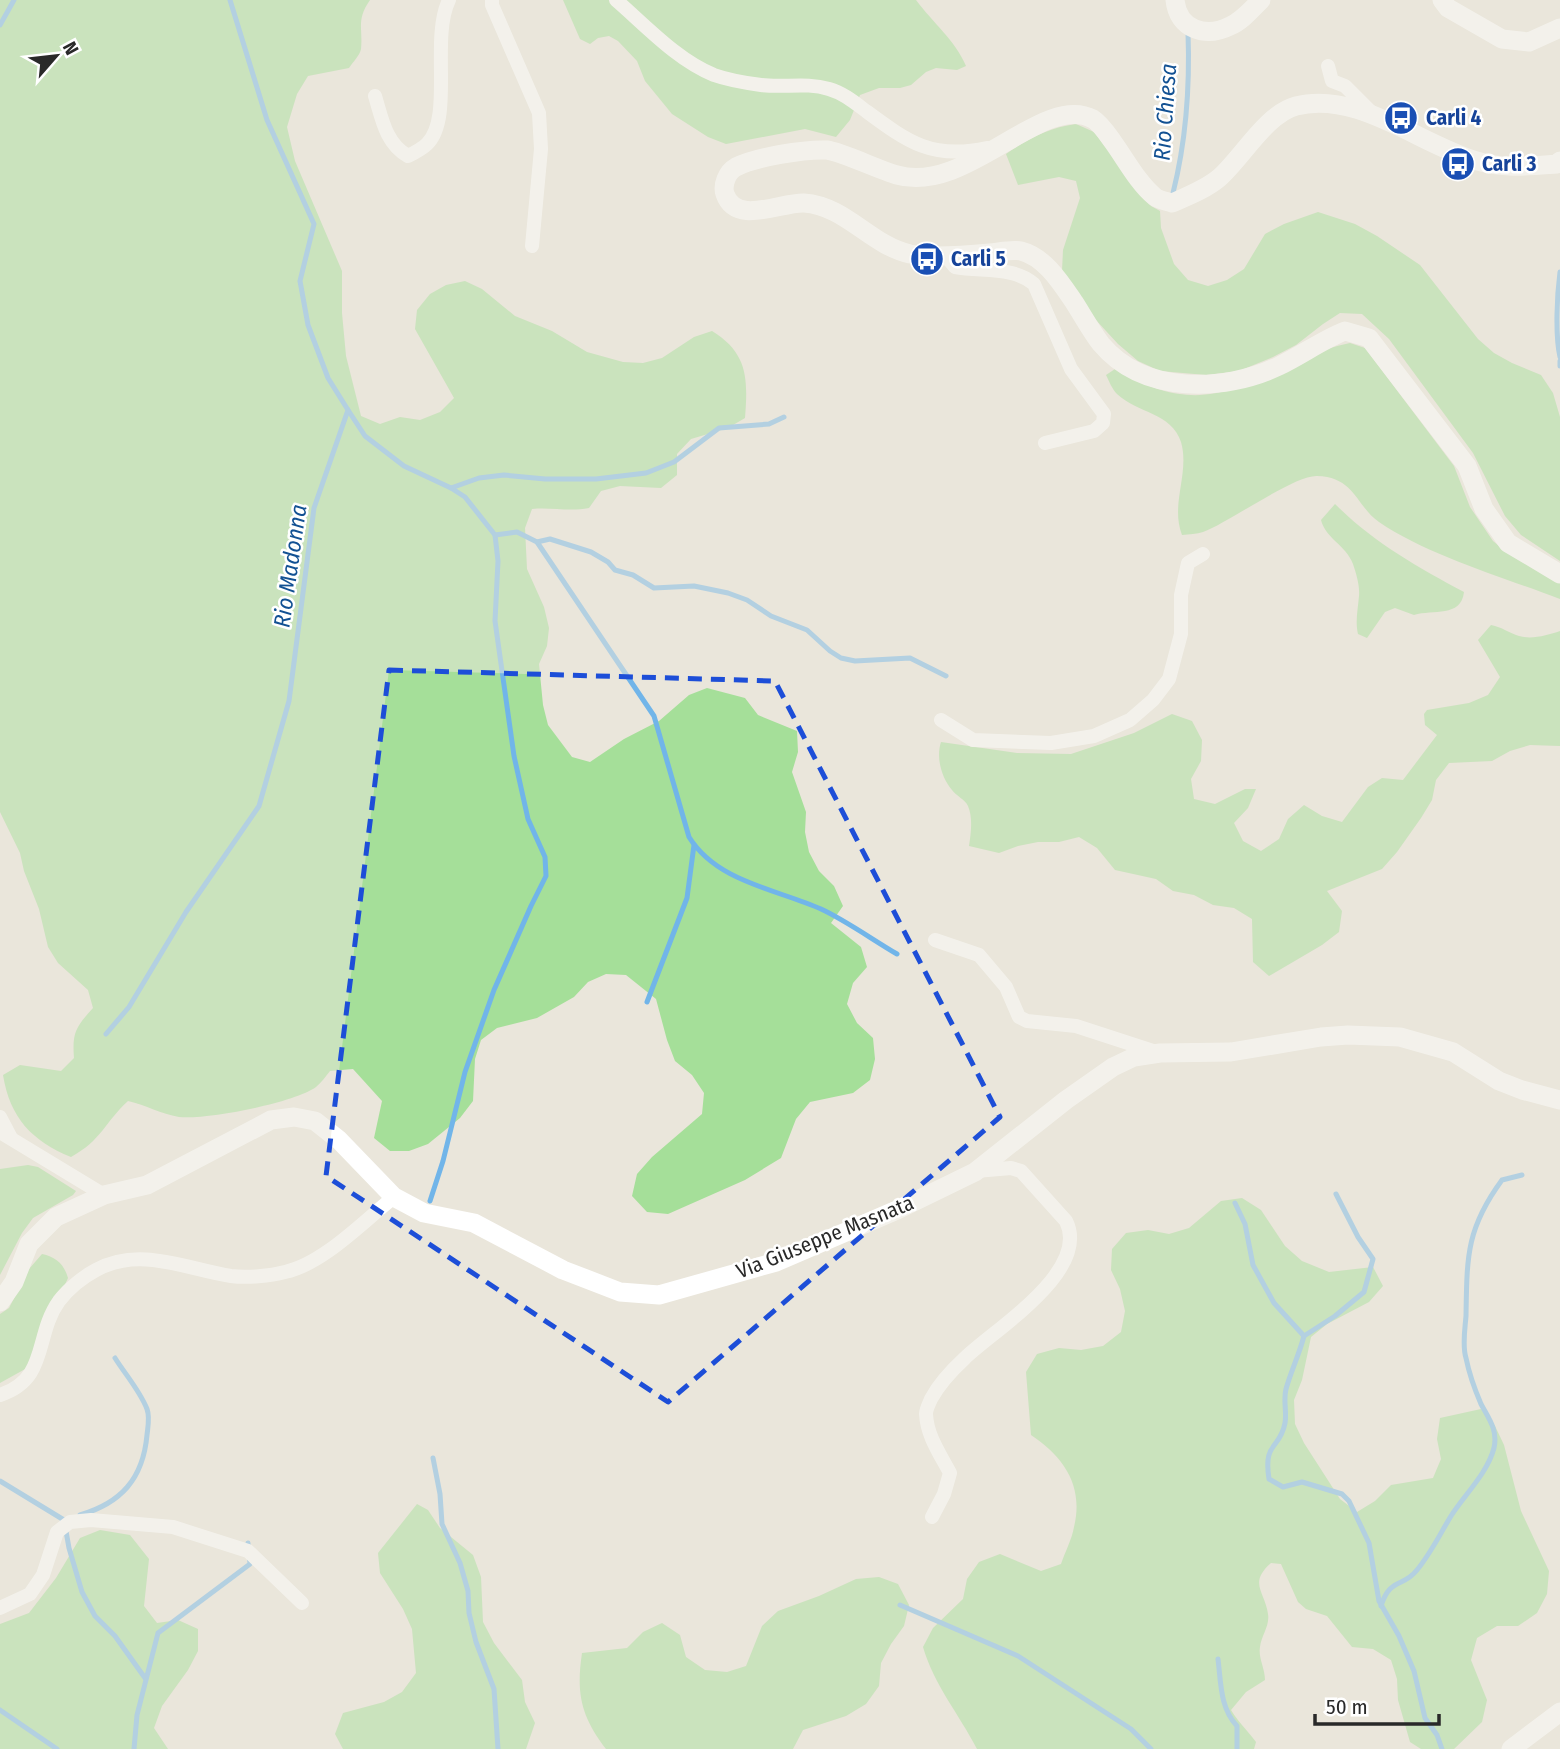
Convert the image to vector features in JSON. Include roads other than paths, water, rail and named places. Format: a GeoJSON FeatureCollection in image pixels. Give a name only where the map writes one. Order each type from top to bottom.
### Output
{"type":"FeatureCollection","features":[{"type":"Feature","properties":{"kind":"street"},"geometry":{"type":"LineString","coordinates":[[375,96],[386,131],[396,150],[408,156],[428,143],[439,118],[442,91],[439,74],[440,38],[444,9],[449,0]]}},
{"type":"Feature","properties":{"kind":"street"},"geometry":{"type":"LineString","coordinates":[[492,0],[539,113],[541,149],[532,246]]}},
{"type":"Feature","properties":{"kind":"street"},"geometry":{"type":"LineString","coordinates":[[617,0],[688,61],[715,75],[782,88],[802,83],[830,89],[847,97],[902,138],[920,147],[943,152],[967,152],[1006,144]]}},
{"type":"Feature","properties":{"kind":"street"},"geometry":{"type":"LineString","coordinates":[[1175,0],[1175,8],[1186,24],[1203,32],[1230,26],[1250,12],[1261,0]]}},
{"type":"Feature","properties":{"kind":"street"},"geometry":{"type":"LineString","coordinates":[[1442,0],[1448,8],[1502,39],[1530,42],[1560,28]]}},
{"type":"Feature","properties":{"kind":"street"},"geometry":{"type":"LineString","coordinates":[[1328,66],[1332,80],[1345,86],[1377,117]]}},
{"type":"Feature","properties":{"kind":"street"},"geometry":{"type":"LineString","coordinates":[[1560,161],[1557,164],[1514,168],[1477,161],[1377,117],[1330,103],[1295,106],[1273,120],[1219,178],[1172,203],[1156,198],[1107,133],[1093,119],[1061,114],[967,165],[939,176],[909,178],[875,169],[829,150],[780,154],[735,167],[725,180],[726,195],[736,208],[743,211],[805,203],[839,213],[875,240],[910,254],[945,255],[1020,250],[1041,261],[1061,283],[1102,345],[1137,372],[1169,383],[1223,384],[1278,366],[1321,341],[1345,331],[1369,338],[1467,466],[1484,509],[1507,543],[1560,574]]}},
{"type":"Feature","properties":{"kind":"street"},"geometry":{"type":"LineString","coordinates":[[945,255],[955,268],[1012,272],[1024,276],[1034,284],[1071,369],[1104,414],[1103,423],[1094,431],[1045,443]]}},
{"type":"Feature","properties":{"kind":"street"},"geometry":{"type":"LineString","coordinates":[[941,720],[973,740],[1051,743],[1094,736],[1130,720],[1153,700],[1169,679],[1181,635],[1181,595],[1188,563],[1203,554]]}},
{"type":"Feature","properties":{"kind":"street"},"geometry":{"type":"LineString","coordinates":[[935,940],[979,955],[1006,988],[1019,1017],[1027,1021],[1076,1026],[1160,1053]]}},
{"type":"Feature","properties":{"kind":"street","name":"Via Giuseppe Masnata"},"geometry":{"type":"LineString","coordinates":[[0,1302],[14,1282],[29,1244],[56,1217],[104,1195],[147,1185],[271,1120],[294,1117],[316,1121],[339,1140],[394,1197],[424,1213],[474,1223],[564,1270],[620,1292],[659,1295],[720,1280],[776,1262],[897,1210],[975,1172],[1066,1100],[1113,1067],[1134,1057],[1160,1053],[1231,1052],[1321,1037],[1400,1037],[1453,1052],[1499,1081],[1560,1100]]}},
{"type":"Feature","properties":{"kind":"street"},"geometry":{"type":"LineString","coordinates":[[0,1117],[6,1136],[104,1195]]}},
{"type":"Feature","properties":{"kind":"street"},"geometry":{"type":"LineString","coordinates":[[932,1517],[944,1494],[950,1473],[929,1436],[926,1411],[937,1389],[965,1358],[1034,1301],[1061,1266],[1071,1243],[1071,1230],[1066,1220],[1021,1171],[1010,1168],[975,1172]]}},
{"type":"Feature","properties":{"kind":"street"},"geometry":{"type":"LineString","coordinates":[[0,1395],[17,1390],[34,1369],[43,1336],[58,1302],[76,1283],[97,1269],[127,1260],[155,1259],[235,1276],[286,1272],[317,1258],[394,1197]]}},
{"type":"Feature","properties":{"kind":"street"},"geometry":{"type":"LineString","coordinates":[[0,1608],[30,1594],[43,1575],[57,1532],[70,1522],[91,1520],[173,1527],[248,1551],[302,1603]]}},
{"type":"Feature","properties":{"kind":"street"},"geometry":{"type":"LineString","coordinates":[[1511,1749],[1560,1712]]}},
{"type":"Feature","properties":{"kind":"waterway"},"geometry":{"type":"LineString","coordinates":[[0,25],[14,0]]}},
{"type":"Feature","properties":{"kind":"waterway","name":"Rio Madonna"},"geometry":{"type":"LineString","coordinates":[[106,1034],[129,1007],[186,912],[259,806],[289,701],[314,508],[348,410],[328,378],[308,325],[300,281],[314,224],[267,120],[230,0]]}},
{"type":"Feature","properties":{"kind":"waterway","name":"Rio Chiesa"},"geometry":{"type":"LineString","coordinates":[[1173,193],[1186,113],[1188,32]]}},
{"type":"Feature","properties":{"kind":"waterway"},"geometry":{"type":"LineString","coordinates":[[1560,272],[1557,315],[1560,357]]}},
{"type":"Feature","properties":{"kind":"waterway"},"geometry":{"type":"LineString","coordinates":[[1560,361],[1560,366]]}},
{"type":"Feature","properties":{"kind":"waterway"},"geometry":{"type":"LineString","coordinates":[[348,410],[365,436],[404,466],[465,497],[495,535],[498,561],[495,621],[514,756],[528,819],[545,857],[546,876],[494,990],[465,1072],[430,1201]]}},
{"type":"Feature","properties":{"kind":"waterway"},"geometry":{"type":"LineString","coordinates":[[451,488],[479,478],[504,475],[545,479],[596,479],[646,473],[674,462],[719,428],[769,424],[784,417]]}},
{"type":"Feature","properties":{"kind":"waterway"},"geometry":{"type":"LineString","coordinates":[[495,535],[517,532],[537,542],[654,716],[689,837],[701,852],[731,874],[821,909],[897,954]]}},
{"type":"Feature","properties":{"kind":"waterway"},"geometry":{"type":"LineString","coordinates":[[537,542],[550,539],[591,552],[608,562],[615,570],[633,575],[654,588],[694,586],[747,600],[771,616],[807,630],[841,658],[855,661],[910,658],[946,676]]}},
{"type":"Feature","properties":{"kind":"waterway"},"geometry":{"type":"LineString","coordinates":[[647,1002],[687,898],[694,845]]}},
{"type":"Feature","properties":{"kind":"waterway"},"geometry":{"type":"LineString","coordinates":[[1381,1606],[1388,1591],[1412,1576],[1422,1564],[1451,1516],[1481,1475],[1494,1448],[1494,1430],[1470,1375],[1465,1353],[1468,1260],[1475,1229],[1490,1197],[1502,1180],[1522,1175]]}},
{"type":"Feature","properties":{"kind":"waterway"},"geometry":{"type":"LineString","coordinates":[[1336,1194],[1358,1237],[1373,1259],[1364,1292],[1335,1316],[1304,1336],[1286,1389],[1283,1432],[1268,1458],[1269,1479],[1283,1487],[1302,1482],[1342,1494],[1349,1501],[1369,1543],[1379,1601],[1399,1636],[1414,1671],[1425,1718],[1437,1735],[1442,1749]]}},
{"type":"Feature","properties":{"kind":"waterway"},"geometry":{"type":"LineString","coordinates":[[1235,1203],[1245,1224],[1253,1265],[1274,1303],[1304,1336]]}},
{"type":"Feature","properties":{"kind":"waterway"},"geometry":{"type":"LineString","coordinates":[[80,1515],[107,1504],[118,1496],[135,1476],[145,1451],[147,1409],[115,1358]]}},
{"type":"Feature","properties":{"kind":"waterway"},"geometry":{"type":"LineString","coordinates":[[433,1458],[442,1524],[460,1563],[468,1591],[469,1613],[476,1642],[494,1689],[498,1749]]}},
{"type":"Feature","properties":{"kind":"waterway"},"geometry":{"type":"LineString","coordinates":[[0,1481],[64,1520],[82,1592],[95,1616],[115,1636],[145,1678]]}},
{"type":"Feature","properties":{"kind":"waterway"},"geometry":{"type":"LineString","coordinates":[[134,1749],[137,1715],[158,1633],[250,1564],[248,1543]]}},
{"type":"Feature","properties":{"kind":"waterway"},"geometry":{"type":"LineString","coordinates":[[900,1605],[1018,1656],[1131,1729],[1151,1749]]}},
{"type":"Feature","properties":{"kind":"waterway"},"geometry":{"type":"LineString","coordinates":[[1218,1659],[1224,1703],[1237,1726],[1237,1749]]}},
{"type":"Feature","properties":{"kind":"waterway"},"geometry":{"type":"LineString","coordinates":[[0,1710],[57,1749]]}},
{"type":"Feature","properties":{"kind":"place","name":"Carli 4"},"geometry":{"type":"Point","coordinates":[1401,118]}},
{"type":"Feature","properties":{"kind":"place","name":"Carli 3"},"geometry":{"type":"Point","coordinates":[1458,164]}},
{"type":"Feature","properties":{"kind":"place","name":"Carli 5"},"geometry":{"type":"Point","coordinates":[927,259]}}]}
